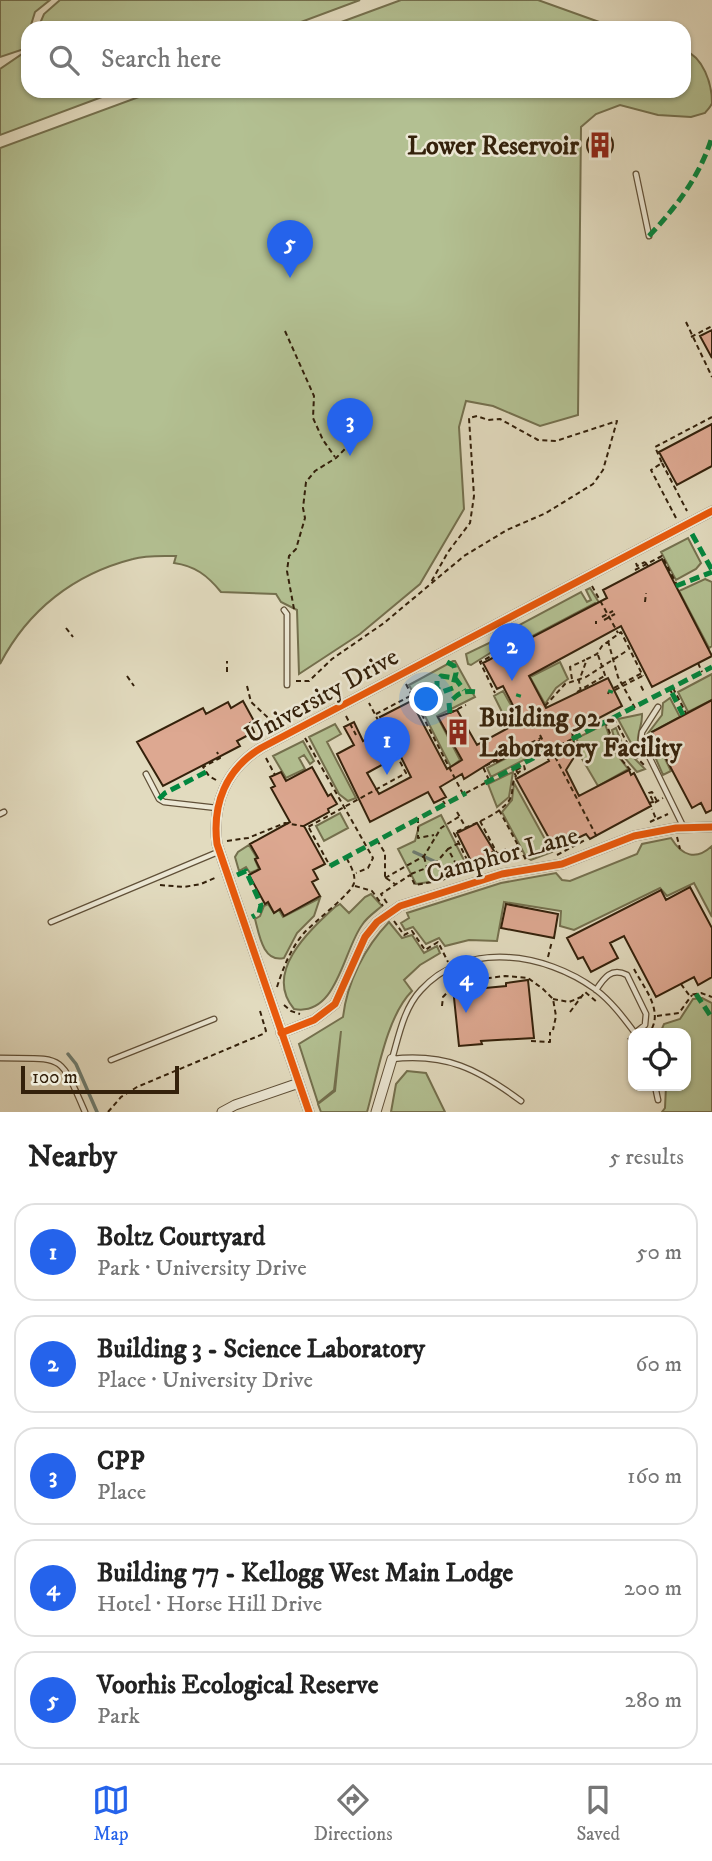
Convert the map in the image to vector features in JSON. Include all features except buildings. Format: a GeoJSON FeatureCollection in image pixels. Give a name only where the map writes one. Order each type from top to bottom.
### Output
{"type":"FeatureCollection","features":[{"type":"Feature","properties":{"kind":"street","name":"University Drive"},"geometry":{"type":"LineString","coordinates":[[309,1112],[219,852],[217,808],[230,777],[253,753],[712,511]]}},
{"type":"Feature","properties":{"kind":"street","name":"Camphor Lane"},"geometry":{"type":"LineString","coordinates":[[281,1033],[314,1020],[335,1004],[365,937],[377,922],[400,905],[502,874],[562,864],[634,836],[684,827],[712,827]]}},
{"type":"Feature","properties":{"kind":"street"},"geometry":{"type":"LineString","coordinates":[[376,1112],[392,1059]]}},
{"type":"Feature","properties":{"kind":"street"},"geometry":{"type":"LineString","coordinates":[[222,1112],[299,1083]]}},
{"type":"Feature","properties":{"kind":"lane"},"geometry":{"type":"LineString","coordinates":[[636,174],[649,236]]}},
{"type":"Feature","properties":{"kind":"lane"},"geometry":{"type":"LineString","coordinates":[[286,612],[287,682]]}},
{"type":"Feature","properties":{"kind":"lane"},"geometry":{"type":"LineString","coordinates":[[658,707],[642,732],[641,740],[684,827]]}},
{"type":"Feature","properties":{"kind":"lane"},"geometry":{"type":"LineString","coordinates":[[146,774],[159,799],[164,802],[217,808]]}},
{"type":"Feature","properties":{"kind":"lane"},"geometry":{"type":"LineString","coordinates":[[51,922],[219,852]]}},
{"type":"Feature","properties":{"kind":"lane"},"geometry":{"type":"LineString","coordinates":[[521,1101],[492,1080],[448,1060],[424,1057],[392,1059],[405,1015],[415,997],[440,973],[463,963],[493,957],[525,960],[563,971],[596,990],[611,1003],[631,1028]]}},
{"type":"Feature","properties":{"kind":"lane"},"geometry":{"type":"LineString","coordinates":[[596,990],[606,975],[619,972],[627,975],[646,1014],[645,1025],[641,1028]]}},
{"type":"Feature","properties":{"kind":"lane"},"geometry":{"type":"LineString","coordinates":[[111,1060],[214,1019]]}},
{"type":"Feature","properties":{"kind":"lane"},"geometry":{"type":"LineString","coordinates":[[0,1058],[50,1059],[60,1064],[68,1072],[85,1112]]}},
{"type":"Feature","properties":{"kind":"lane"},"geometry":{"type":"LineString","coordinates":[[656,1091],[658,1100]]}},
{"type":"Feature","properties":{"kind":"path"},"geometry":{"type":"LineString","coordinates":[[686,322],[712,377]]}},
{"type":"Feature","properties":{"kind":"path"},"geometry":{"type":"LineString","coordinates":[[691,337],[712,326]]}},
{"type":"Feature","properties":{"kind":"path"},"geometry":{"type":"LineString","coordinates":[[285,331],[314,396],[313,418],[323,440],[336,458]]}},
{"type":"Feature","properties":{"kind":"path"},"geometry":{"type":"LineString","coordinates":[[688,512],[655,447],[712,417]]}},
{"type":"Feature","properties":{"kind":"path"},"geometry":{"type":"LineString","coordinates":[[287,682],[309,681],[332,659],[384,623],[464,556],[507,530],[546,513],[593,484],[603,470],[617,421],[556,442],[538,440],[500,418],[469,418],[474,496],[470,523],[448,552],[430,584]]}},
{"type":"Feature","properties":{"kind":"path"},"geometry":{"type":"LineString","coordinates":[[286,612],[294,609],[287,571],[289,556],[296,549],[305,518],[303,508],[306,482],[315,471],[345,449]]}},
{"type":"Feature","properties":{"kind":"path"},"geometry":{"type":"LineString","coordinates":[[662,463],[651,470],[676,518]]}},
{"type":"Feature","properties":{"kind":"path"},"geometry":{"type":"LineString","coordinates":[[635,570],[662,556],[677,585]]}},
{"type":"Feature","properties":{"kind":"path"},"geometry":{"type":"LineString","coordinates":[[635,562],[637,566],[645,562],[648,566]]}},
{"type":"Feature","properties":{"kind":"path"},"geometry":{"type":"LineString","coordinates":[[592,585],[644,674]]}},
{"type":"Feature","properties":{"kind":"path"},"geometry":{"type":"LineString","coordinates":[[645,602],[646,593]]}},
{"type":"Feature","properties":{"kind":"path"},"geometry":{"type":"LineString","coordinates":[[614,612],[609,617],[603,619],[614,612]]}},
{"type":"Feature","properties":{"kind":"path"},"geometry":{"type":"LineString","coordinates":[[66,628],[73,637]]}},
{"type":"Feature","properties":{"kind":"path"},"geometry":{"type":"LineString","coordinates":[[572,680],[570,667],[597,654],[608,640],[618,633]]}},
{"type":"Feature","properties":{"kind":"path"},"geometry":{"type":"LineString","coordinates":[[492,638],[499,653],[480,662],[495,693]]}},
{"type":"Feature","properties":{"kind":"path"},"geometry":{"type":"LineString","coordinates":[[608,640],[618,677],[635,708]]}},
{"type":"Feature","properties":{"kind":"path"},"geometry":{"type":"LineString","coordinates":[[545,706],[559,688],[572,680],[579,681],[604,667],[629,648]]}},
{"type":"Feature","properties":{"kind":"path"},"geometry":{"type":"LineString","coordinates":[[587,659],[579,681],[581,690],[606,677],[597,654]]}},
{"type":"Feature","properties":{"kind":"path"},"geometry":{"type":"LineString","coordinates":[[227,661],[227,672]]}},
{"type":"Feature","properties":{"kind":"path"},"geometry":{"type":"LineString","coordinates":[[698,663],[702,672]]}},
{"type":"Feature","properties":{"kind":"path"},"geometry":{"type":"LineString","coordinates":[[644,674],[623,686],[614,689],[644,674]]}},
{"type":"Feature","properties":{"kind":"path"},"geometry":{"type":"LineString","coordinates":[[127,676],[134,686]]}},
{"type":"Feature","properties":{"kind":"path"},"geometry":{"type":"LineString","coordinates":[[406,683],[464,793],[485,783]]}},
{"type":"Feature","properties":{"kind":"path"},"geometry":{"type":"LineString","coordinates":[[247,686],[251,702],[276,726]]}},
{"type":"Feature","properties":{"kind":"path"},"geometry":{"type":"LineString","coordinates":[[641,686],[644,691]]}},
{"type":"Feature","properties":{"kind":"path"},"geometry":{"type":"LineString","coordinates":[[671,690],[686,713]]}},
{"type":"Feature","properties":{"kind":"path"},"geometry":{"type":"LineString","coordinates":[[375,714],[412,695]]}},
{"type":"Feature","properties":{"kind":"path"},"geometry":{"type":"LineString","coordinates":[[227,842],[248,838],[285,823],[308,827],[406,774],[369,702]]}},
{"type":"Feature","properties":{"kind":"path"},"geometry":{"type":"LineString","coordinates":[[450,713],[466,705]]}},
{"type":"Feature","properties":{"kind":"path"},"geometry":{"type":"LineString","coordinates":[[345,715],[356,735]]}},
{"type":"Feature","properties":{"kind":"path"},"geometry":{"type":"LineString","coordinates":[[614,718],[638,760],[647,770],[653,767]]}},
{"type":"Feature","properties":{"kind":"path"},"geometry":{"type":"LineString","coordinates":[[606,721],[620,758],[633,773]]}},
{"type":"Feature","properties":{"kind":"path"},"geometry":{"type":"LineString","coordinates":[[489,780],[483,767],[541,736],[596,835]]}},
{"type":"Feature","properties":{"kind":"path"},"geometry":{"type":"LineString","coordinates":[[304,737],[373,858],[368,868],[354,874]]}},
{"type":"Feature","properties":{"kind":"path"},"geometry":{"type":"LineString","coordinates":[[550,750],[572,739]]}},
{"type":"Feature","properties":{"kind":"path"},"geometry":{"type":"LineString","coordinates":[[217,752],[220,758],[204,767],[209,776],[217,780]]}},
{"type":"Feature","properties":{"kind":"path"},"geometry":{"type":"LineString","coordinates":[[266,757],[275,775]]}},
{"type":"Feature","properties":{"kind":"path"},"geometry":{"type":"LineString","coordinates":[[512,769],[520,777]]}},
{"type":"Feature","properties":{"kind":"path"},"geometry":{"type":"LineString","coordinates":[[472,868],[454,833],[499,810],[511,798],[516,772]]}},
{"type":"Feature","properties":{"kind":"path"},"geometry":{"type":"LineString","coordinates":[[649,803],[657,801],[652,792],[649,793],[654,803],[668,795]]}},
{"type":"Feature","properties":{"kind":"path"},"geometry":{"type":"LineString","coordinates":[[652,809],[656,819]]}},
{"type":"Feature","properties":{"kind":"path"},"geometry":{"type":"LineString","coordinates":[[499,810],[523,857],[530,861]]}},
{"type":"Feature","properties":{"kind":"path"},"geometry":{"type":"LineString","coordinates":[[646,823],[676,810]]}},
{"type":"Feature","properties":{"kind":"path"},"geometry":{"type":"LineString","coordinates":[[457,812],[466,828]]}},
{"type":"Feature","properties":{"kind":"path"},"geometry":{"type":"LineString","coordinates":[[385,878],[424,856],[441,828],[460,816]]}},
{"type":"Feature","properties":{"kind":"path"},"geometry":{"type":"LineString","coordinates":[[418,818],[418,838],[431,834],[435,836]]}},
{"type":"Feature","properties":{"kind":"path"},"geometry":{"type":"LineString","coordinates":[[480,820],[497,854]]}},
{"type":"Feature","properties":{"kind":"path"},"geometry":{"type":"LineString","coordinates":[[308,827],[330,866]]}},
{"type":"Feature","properties":{"kind":"path"},"geometry":{"type":"LineString","coordinates":[[677,835],[680,849]]}},
{"type":"Feature","properties":{"kind":"path"},"geometry":{"type":"LineString","coordinates":[[556,855],[587,839]]}},
{"type":"Feature","properties":{"kind":"path"},"geometry":{"type":"LineString","coordinates":[[377,840],[385,853],[385,878]]}},
{"type":"Feature","properties":{"kind":"path"},"geometry":{"type":"LineString","coordinates":[[410,875],[434,865],[448,849],[459,843]]}},
{"type":"Feature","properties":{"kind":"path"},"geometry":{"type":"LineString","coordinates":[[448,849],[461,874]]}},
{"type":"Feature","properties":{"kind":"path"},"geometry":{"type":"LineString","coordinates":[[424,856],[431,883]]}},
{"type":"Feature","properties":{"kind":"path"},"geometry":{"type":"LineString","coordinates":[[279,995],[277,988],[284,965],[298,940],[354,886],[354,874],[346,857]]}},
{"type":"Feature","properties":{"kind":"path"},"geometry":{"type":"LineString","coordinates":[[554,858],[563,857]]}},
{"type":"Feature","properties":{"kind":"path"},"geometry":{"type":"LineString","coordinates":[[165,884],[184,887],[217,877]]}},
{"type":"Feature","properties":{"kind":"path"},"geometry":{"type":"LineString","coordinates":[[385,878],[395,884]]}},
{"type":"Feature","properties":{"kind":"path"},"geometry":{"type":"LineString","coordinates":[[354,886],[372,891],[384,906]]}},
{"type":"Feature","properties":{"kind":"path"},"geometry":{"type":"LineString","coordinates":[[392,918],[404,934],[412,931],[425,950],[438,942],[443,953]]}},
{"type":"Feature","properties":{"kind":"path"},"geometry":{"type":"LineString","coordinates":[[548,958],[552,941]]}},
{"type":"Feature","properties":{"kind":"path"},"geometry":{"type":"LineString","coordinates":[[442,1006],[443,997],[457,982],[505,976],[528,978],[553,999],[569,1002],[582,996]]}},
{"type":"Feature","properties":{"kind":"path"},"geometry":{"type":"LineString","coordinates":[[681,984],[685,991],[692,995]]}},
{"type":"Feature","properties":{"kind":"path"},"geometry":{"type":"LineString","coordinates":[[570,1012],[585,992],[601,1004]]}},
{"type":"Feature","properties":{"kind":"path"},"geometry":{"type":"LineString","coordinates":[[656,1016],[679,1013],[692,995],[701,993],[712,997]]}},
{"type":"Feature","properties":{"kind":"path"},"geometry":{"type":"LineString","coordinates":[[531,1041],[550,1042],[556,1016],[553,999]]}},
{"type":"Feature","properties":{"kind":"path"},"geometry":{"type":"LineString","coordinates":[[107,1112],[121,1097],[137,1087],[263,1034],[266,1031],[260,1011],[262,1009]]}},
{"type":"Feature","properties":{"kind":"path"},"geometry":{"type":"LineString","coordinates":[[624,1031],[628,1037]]}},
{"type":"Feature","properties":{"kind":"green space"},"geometry":{"type":"Polygon","coordinates":[[[0,0],[50,0],[35,12],[32,21],[21,21],[21,50],[0,57],[0,0]]]}},
{"type":"Feature","properties":{"kind":"green space"},"geometry":{"type":"Polygon","coordinates":[[[60,0],[360,0],[304,21],[41,21],[44,14],[60,0]]]}},
{"type":"Feature","properties":{"kind":"green space"},"geometry":{"type":"Polygon","coordinates":[[[401,0],[538,0],[596,21],[344,21],[401,0]]]}},
{"type":"Feature","properties":{"kind":"green space"},"geometry":{"type":"Polygon","coordinates":[[[691,53],[708,79],[712,103],[705,113],[691,117],[658,115],[620,105],[596,114],[581,127],[578,415],[540,426],[493,406],[466,401],[459,427],[464,509],[420,584],[360,634],[299,674],[297,610],[281,602],[276,594],[221,592],[200,572],[174,563],[176,556],[138,558],[91,574],[72,585],[39,611],[24,627],[0,664],[0,148],[136,98],[691,98],[691,53]]]}},
{"type":"Feature","properties":{"kind":"green space"},"geometry":{"type":"Polygon","coordinates":[[[21,55],[21,98],[99,98],[0,135],[0,69],[21,55]]]}},
{"type":"Feature","properties":{"kind":"green space"},"geometry":{"type":"Polygon","coordinates":[[[688,538],[701,563],[696,569],[676,580],[661,552],[688,538]]]}},
{"type":"Feature","properties":{"kind":"green space"},"geometry":{"type":"Polygon","coordinates":[[[705,579],[712,582],[712,646],[709,648],[679,591],[705,579]]]}},
{"type":"Feature","properties":{"kind":"green space"},"geometry":{"type":"Polygon","coordinates":[[[590,588],[603,609],[600,611],[595,603],[502,652],[495,638],[581,592],[587,602],[591,600],[586,590],[590,588]]]}},
{"type":"Feature","properties":{"kind":"green space"},"geometry":{"type":"Polygon","coordinates":[[[491,642],[495,650],[471,665],[468,664],[466,654],[491,642]]]}},
{"type":"Feature","properties":{"kind":"green space"},"geometry":{"type":"Polygon","coordinates":[[[453,661],[475,697],[437,716],[460,760],[451,767],[409,685],[453,661]]]}},
{"type":"Feature","properties":{"kind":"green space"},"geometry":{"type":"Polygon","coordinates":[[[560,662],[568,679],[556,688],[545,704],[530,677],[560,662]]]}},
{"type":"Feature","properties":{"kind":"green space"},"geometry":{"type":"Polygon","coordinates":[[[712,674],[712,700],[688,712],[678,692],[712,674]]]}},
{"type":"Feature","properties":{"kind":"green space"},"geometry":{"type":"Polygon","coordinates":[[[503,691],[520,721],[512,725],[494,696],[503,691]]]}},
{"type":"Feature","properties":{"kind":"green space"},"geometry":{"type":"Polygon","coordinates":[[[670,698],[680,717],[652,732],[671,771],[663,775],[646,736],[662,715],[663,703],[670,698]]]}},
{"type":"Feature","properties":{"kind":"green space"},"geometry":{"type":"Polygon","coordinates":[[[642,714],[638,737],[641,754],[638,756],[618,719],[642,714]]]}},
{"type":"Feature","properties":{"kind":"green space"},"geometry":{"type":"Polygon","coordinates":[[[335,724],[341,734],[327,742],[356,798],[348,801],[339,794],[309,737],[335,724]]]}},
{"type":"Feature","properties":{"kind":"green space"},"geometry":{"type":"Polygon","coordinates":[[[605,724],[615,752],[628,769],[598,786],[578,752],[577,738],[605,724]]]}},
{"type":"Feature","properties":{"kind":"green space"},"geometry":{"type":"Polygon","coordinates":[[[616,728],[624,748],[645,769],[637,772],[618,750],[612,730],[616,728]]]}},
{"type":"Feature","properties":{"kind":"green space"},"geometry":{"type":"Polygon","coordinates":[[[303,741],[314,761],[310,764],[304,755],[299,758],[305,769],[286,778],[273,756],[303,741]]]}},
{"type":"Feature","properties":{"kind":"green space"},"geometry":{"type":"Polygon","coordinates":[[[536,743],[539,749],[537,753],[491,777],[487,768],[536,743]]]}},
{"type":"Feature","properties":{"kind":"green space"},"geometry":{"type":"Polygon","coordinates":[[[513,772],[509,797],[497,807],[488,784],[513,772]]]}},
{"type":"Feature","properties":{"kind":"green space"},"geometry":{"type":"Polygon","coordinates":[[[514,783],[552,852],[531,860],[526,857],[502,812],[512,800],[514,783]]]}},
{"type":"Feature","properties":{"kind":"green space"},"geometry":{"type":"Polygon","coordinates":[[[340,813],[348,828],[324,841],[316,826],[340,813]]]}},
{"type":"Feature","properties":{"kind":"green space"},"geometry":{"type":"Polygon","coordinates":[[[441,815],[469,870],[436,881],[416,884],[398,849],[415,841],[419,826],[441,815]]]}},
{"type":"Feature","properties":{"kind":"green space"},"geometry":{"type":"Polygon","coordinates":[[[671,838],[680,849],[695,855],[712,846],[712,917],[694,883],[667,896],[660,888],[574,930],[560,926],[561,911],[504,902],[497,941],[469,940],[445,946],[439,938],[426,944],[413,927],[405,930],[401,923],[409,918],[407,913],[501,883],[556,873],[562,880],[570,881],[637,854],[642,844],[671,838]]]}},
{"type":"Feature","properties":{"kind":"green space"},"geometry":{"type":"Polygon","coordinates":[[[249,845],[257,858],[255,860],[259,869],[250,873],[246,867],[239,871],[235,857],[249,845]]]}},
{"type":"Feature","properties":{"kind":"green space"},"geometry":{"type":"Polygon","coordinates":[[[371,894],[382,906],[369,917],[355,936],[329,993],[320,1003],[308,1009],[294,1009],[286,995],[284,981],[293,953],[335,907],[340,904],[349,913],[371,894]]]}},
{"type":"Feature","properties":{"kind":"green space"},"geometry":{"type":"Polygon","coordinates":[[[320,898],[314,916],[297,933],[284,958],[271,956],[263,946],[255,919],[260,916],[264,906],[268,904],[274,913],[279,910],[283,917],[320,898]]]}},
{"type":"Feature","properties":{"kind":"green space"},"geometry":{"type":"Polygon","coordinates":[[[389,922],[402,938],[412,935],[424,953],[437,946],[440,953],[420,965],[404,980],[412,991],[403,1002],[389,1031],[367,1112],[321,1112],[318,1104],[335,1091],[341,1031],[334,1090],[318,1103],[299,1044],[343,1017],[348,991],[358,966],[372,942],[389,922]]]}},
{"type":"Feature","properties":{"kind":"green space"},"geometry":{"type":"Polygon","coordinates":[[[702,998],[712,1003],[712,1112],[662,1112],[665,1108],[666,1091],[691,1091],[691,1028],[662,1028],[664,1024],[680,1019],[693,999],[702,998]]]}},
{"type":"Feature","properties":{"kind":"green space"},"geometry":{"type":"Polygon","coordinates":[[[407,1071],[426,1073],[445,1112],[391,1112],[396,1084],[407,1071]]]}},
{"type":"Feature","properties":{"kind":"waterway"},"geometry":{"type":"LineString","coordinates":[[414,852],[438,863]]}},
{"type":"Feature","properties":{"kind":"waterway"},"geometry":{"type":"LineString","coordinates":[[68,1054],[76,1064],[97,1112]]}},
{"type":"Feature","properties":{"kind":"marked path"},"geometry":{"type":"LineString","coordinates":[[649,236],[686,190],[701,165],[712,137]]}},
{"type":"Feature","properties":{"kind":"marked path"},"geometry":{"type":"LineString","coordinates":[[692,534],[712,570]]}},
{"type":"Feature","properties":{"kind":"marked path"},"geometry":{"type":"LineString","coordinates":[[676,586],[712,572]]}},
{"type":"Feature","properties":{"kind":"marked path"},"geometry":{"type":"LineString","coordinates":[[447,662],[454,666],[456,673],[453,685]]}},
{"type":"Feature","properties":{"kind":"marked path"},"geometry":{"type":"LineString","coordinates":[[572,739],[712,667]]}},
{"type":"Feature","properties":{"kind":"marked path"},"geometry":{"type":"LineString","coordinates":[[453,688],[442,692],[437,688],[437,681],[441,676],[455,678],[464,690]]}},
{"type":"Feature","properties":{"kind":"marked path"},"geometry":{"type":"LineString","coordinates":[[450,713],[449,703],[455,697],[464,692],[477,692]]}},
{"type":"Feature","properties":{"kind":"marked path"},"geometry":{"type":"LineString","coordinates":[[672,693],[683,715]]}},
{"type":"Feature","properties":{"kind":"marked path"},"geometry":{"type":"LineString","coordinates":[[485,783],[551,749]]}},
{"type":"Feature","properties":{"kind":"marked path"},"geometry":{"type":"LineString","coordinates":[[159,799],[165,793],[206,772]]}},
{"type":"Feature","properties":{"kind":"marked path"},"geometry":{"type":"LineString","coordinates":[[330,866],[466,793]]}},
{"type":"Feature","properties":{"kind":"marked path"},"geometry":{"type":"LineString","coordinates":[[237,875],[246,871],[261,905],[259,913],[252,917]]}},
{"type":"Feature","properties":{"kind":"marked path"},"geometry":{"type":"LineString","coordinates":[[696,994],[712,1018]]}},
{"type":"Feature","properties":{"kind":"cycle path"},"geometry":{"type":"LineString","coordinates":[[309,1112],[217,844],[219,802],[230,777],[261,748],[712,511]]}},
{"type":"Feature","properties":{"kind":"cycle path"},"geometry":{"type":"LineString","coordinates":[[281,1033],[314,1020],[335,1004],[365,937],[377,922],[400,906],[502,874],[562,864],[634,836],[676,828],[712,827]]}},
{"type":"Feature","properties":{"kind":"place","name":"Lower Reservoir"},"geometry":{"type":"Point","coordinates":[600,145]}},
{"type":"Feature","properties":{"kind":"place","name":"Voorhis Ecological Reserve"},"geometry":{"type":"Point","coordinates":[290,278]}},
{"type":"Feature","properties":{"kind":"place","name":"CPP"},"geometry":{"type":"Point","coordinates":[350,456]}},
{"type":"Feature","properties":{"kind":"place","name":"Building 3 - Science Laboratory"},"geometry":{"type":"Point","coordinates":[512,681]}},
{"type":"Feature","properties":{"kind":"place","name":"Building 92 - Laboratory Facility"},"geometry":{"type":"Point","coordinates":[458,732]}},
{"type":"Feature","properties":{"kind":"place","name":"Boltz Courtyard"},"geometry":{"type":"Point","coordinates":[387,775]}},
{"type":"Feature","properties":{"kind":"place","name":"Building 77 - Kellogg West Main Lodge"},"geometry":{"type":"Point","coordinates":[466,1013]}}]}
